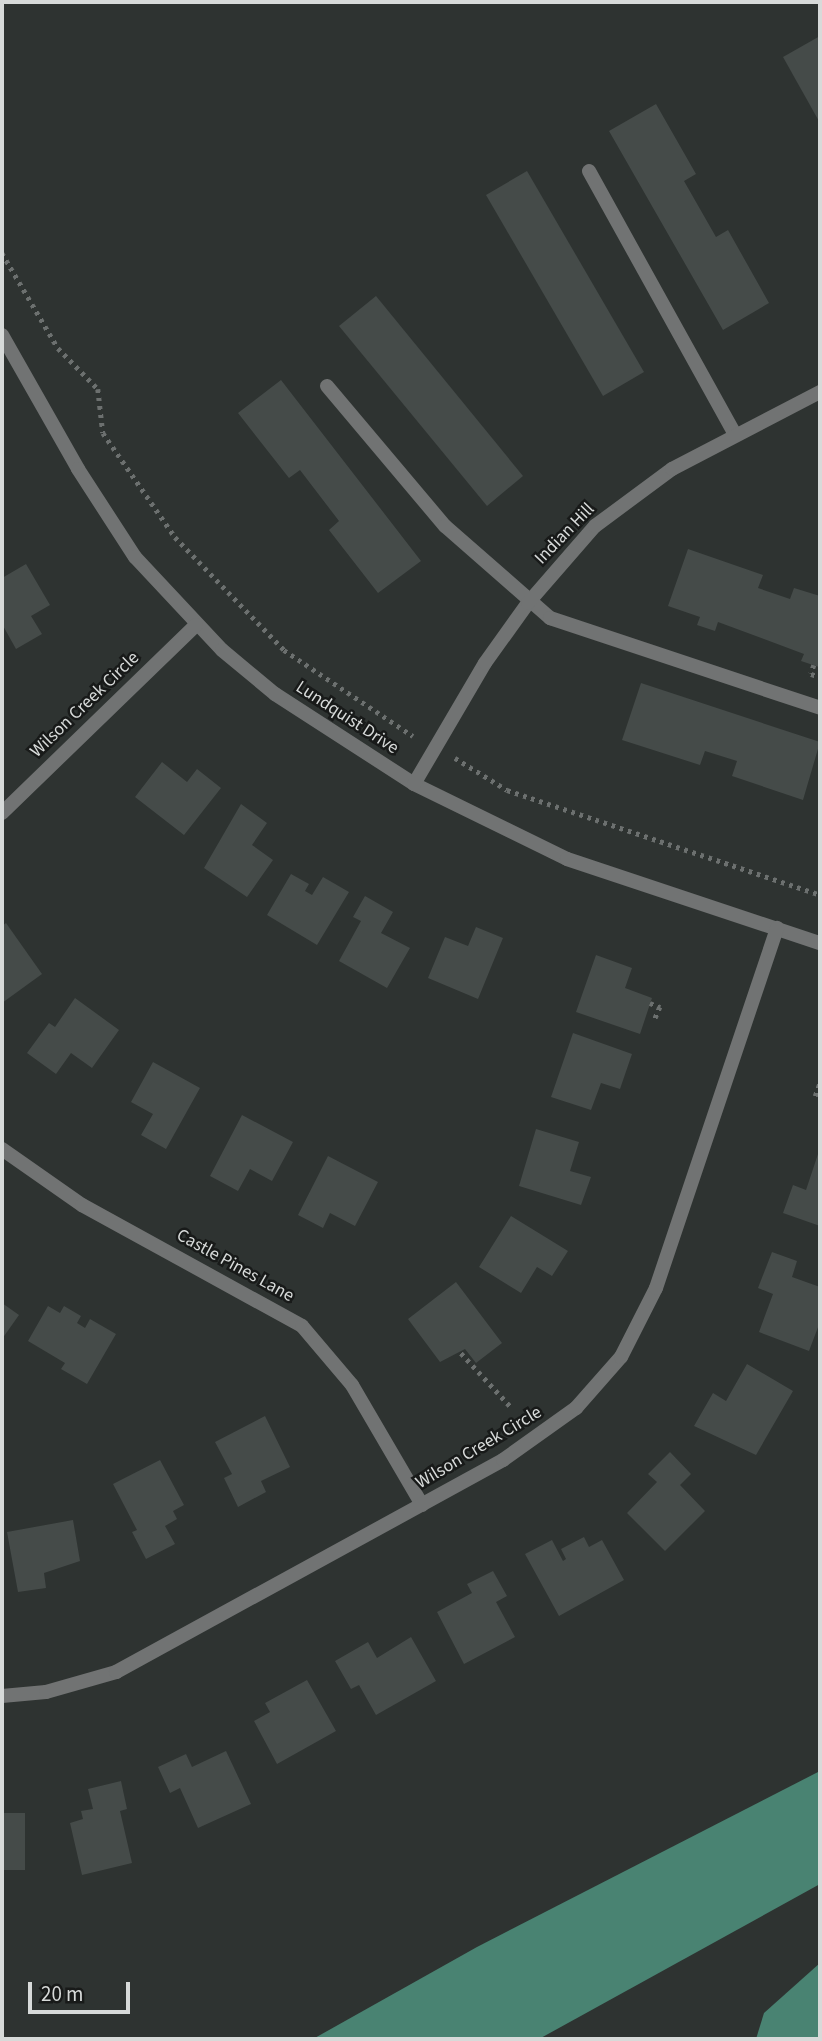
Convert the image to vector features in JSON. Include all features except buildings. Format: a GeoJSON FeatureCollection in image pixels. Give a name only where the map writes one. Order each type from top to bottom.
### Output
{"type":"FeatureCollection","features":[{"type":"Feature","properties":{"kind":"street"},"geometry":{"type":"LineString","coordinates":[[589,171],[735,434]]}},
{"type":"Feature","properties":{"kind":"street","name":"Lundquist Drive"},"geometry":{"type":"LineString","coordinates":[[2,335],[78,469],[135,556],[196,625],[275,694],[414,784],[567,859],[820,943]]}},
{"type":"Feature","properties":{"kind":"street"},"geometry":{"type":"LineString","coordinates":[[327,386],[445,526],[528,603],[550,618],[820,708]]}},
{"type":"Feature","properties":{"kind":"street","name":"Indian Hill"},"geometry":{"type":"LineString","coordinates":[[414,784],[485,663],[528,603],[595,526],[630,498],[735,434],[820,392]]}},
{"type":"Feature","properties":{"kind":"street","name":"Wilson Creek Circle"},"geometry":{"type":"LineString","coordinates":[[2,813],[196,625]]}},
{"type":"Feature","properties":{"kind":"street","name":"Wilson Creek Circle"},"geometry":{"type":"LineString","coordinates":[[2,1696],[46,1692],[116,1672],[422,1504],[550,1430],[596,1388],[621,1357],[656,1289],[777,928]]}},
{"type":"Feature","properties":{"kind":"street","name":"Castle Pines Lane"},"geometry":{"type":"LineString","coordinates":[[2,1149],[82,1205],[302,1326],[352,1385],[422,1504]]}},
{"type":"Feature","properties":{"kind":"path"},"geometry":{"type":"LineString","coordinates":[[2,253],[58,348],[97,389],[103,433],[175,537],[284,650],[414,736]]}},
{"type":"Feature","properties":{"kind":"path"},"geometry":{"type":"LineString","coordinates":[[814,665],[811,674],[820,677]]}},
{"type":"Feature","properties":{"kind":"path"},"geometry":{"type":"LineString","coordinates":[[462,762],[507,790],[820,895]]}},
{"type":"Feature","properties":{"kind":"path"},"geometry":{"type":"LineString","coordinates":[[650,1003],[660,1007],[655,1019]]}},
{"type":"Feature","properties":{"kind":"path"},"geometry":{"type":"LineString","coordinates":[[816,1096],[820,1082]]}},
{"type":"Feature","properties":{"kind":"path"},"geometry":{"type":"LineString","coordinates":[[461,1353],[512,1408]]}},
{"type":"Feature","properties":{"kind":"shaded area"},"geometry":{"type":"Polygon","coordinates":[[[820,1771],[820,1884],[539,2039],[313,2039],[477,1947],[820,1771]]]}},
{"type":"Feature","properties":{"kind":"shaded area"},"geometry":{"type":"Polygon","coordinates":[[[820,1963],[820,2039],[756,2039],[764,2013],[820,1963]]]}}]}
